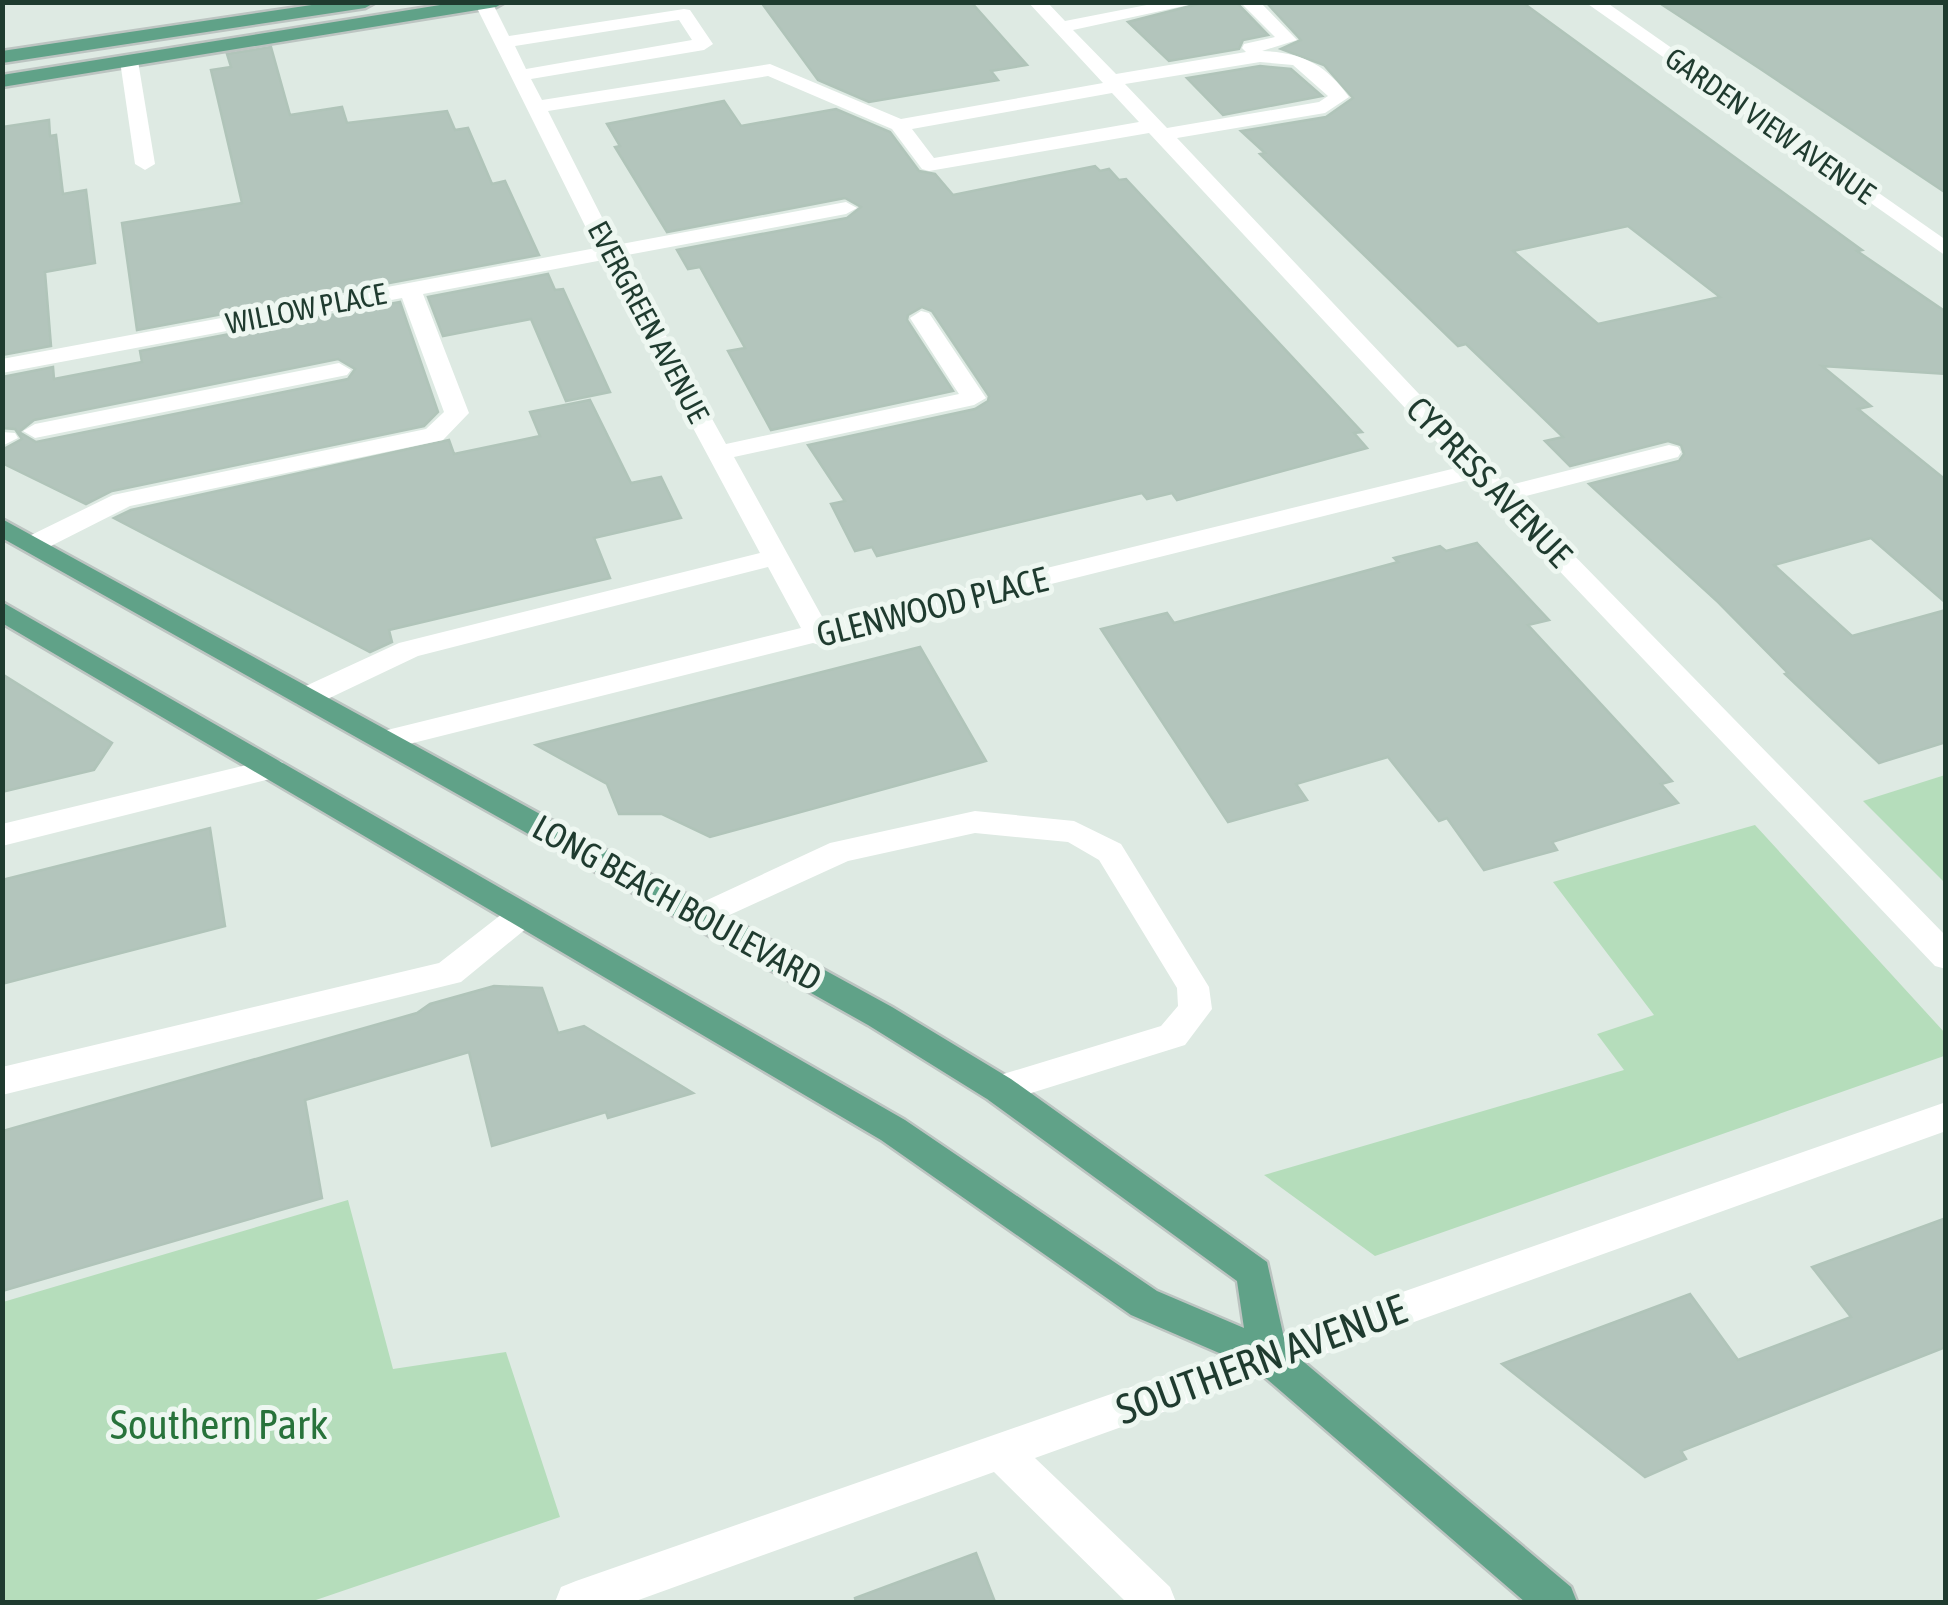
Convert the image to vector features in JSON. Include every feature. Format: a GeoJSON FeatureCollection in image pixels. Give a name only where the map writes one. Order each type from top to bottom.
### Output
{"type":"FeatureCollection","features":[{"type":"Feature","properties":{"kind":"main road"},"geometry":{"type":"LineString","coordinates":[[2,56],[368,2]]}},
{"type":"Feature","properties":{"kind":"main road"},"geometry":{"type":"LineString","coordinates":[[2,81],[490,3]]}},
{"type":"Feature","properties":{"kind":"main road","name":"LONG BEACH BOULEVARD"},"geometry":{"type":"LineString","coordinates":[[2,527],[880,1016],[999,1089],[1254,1273],[1268,1356]]}},
{"type":"Feature","properties":{"kind":"main road"},"geometry":{"type":"LineString","coordinates":[[2,611],[894,1130],[1144,1303],[1268,1356],[1556,1602]]}},
{"type":"Feature","properties":{"kind":"street","name":"CYPRESS AVENUE"},"geometry":{"type":"LineString","coordinates":[[1037,2],[1478,470],[1946,957]]}},
{"type":"Feature","properties":{"kind":"street"},"geometry":{"type":"LineString","coordinates":[[1060,27],[1194,2]]}},
{"type":"Feature","properties":{"kind":"street"},"geometry":{"type":"LineString","coordinates":[[899,124],[1288,40],[1250,2]]}},
{"type":"Feature","properties":{"kind":"street","name":"GARDEN VIEW AVENUE"},"geometry":{"type":"LineString","coordinates":[[1594,2],[1946,250]]}},
{"type":"Feature","properties":{"kind":"street","name":"EVERGREEN AVENUE"},"geometry":{"type":"LineString","coordinates":[[490,3],[609,252],[819,636]]}},
{"type":"Feature","properties":{"kind":"street"},"geometry":{"type":"LineString","coordinates":[[506,42],[684,14],[726,77]]}},
{"type":"Feature","properties":{"kind":"street"},"geometry":{"type":"LineString","coordinates":[[522,75],[704,44]]}},
{"type":"Feature","properties":{"kind":"street"},"geometry":{"type":"LineString","coordinates":[[538,107],[770,70],[899,124],[929,165],[1325,107],[1340,97],[1304,64],[1280,57],[1254,57],[1111,81]]}},
{"type":"Feature","properties":{"kind":"street"},"geometry":{"type":"LineString","coordinates":[[129,61],[145,164]]}},
{"type":"Feature","properties":{"kind":"street","name":"WILLOW PLACE"},"geometry":{"type":"LineString","coordinates":[[2,366],[846,208]]}},
{"type":"Feature","properties":{"kind":"street"},"geometry":{"type":"LineString","coordinates":[[34,544],[122,500],[434,435],[457,413],[410,290]]}},
{"type":"Feature","properties":{"kind":"street"},"geometry":{"type":"LineString","coordinates":[[719,454],[974,398],[921,318]]}},
{"type":"Feature","properties":{"kind":"street"},"geometry":{"type":"LineString","coordinates":[[35,431],[340,370]]}},
{"type":"Feature","properties":{"kind":"street"},"geometry":{"type":"LineString","coordinates":[[1502,495],[1668,452]]}},
{"type":"Feature","properties":{"kind":"street","name":"GLENWOOD PLACE"},"geometry":{"type":"LineString","coordinates":[[385,740],[819,636],[1478,470]]}},
{"type":"Feature","properties":{"kind":"street"},"geometry":{"type":"LineString","coordinates":[[306,696],[409,648],[776,557]]}},
{"type":"Feature","properties":{"kind":"street"},"geometry":{"type":"LineString","coordinates":[[2,835],[272,769]]}},
{"type":"Feature","properties":{"kind":"street"},"geometry":{"type":"LineString","coordinates":[[700,916],[841,851],[975,822],[1074,832],[1110,852],[1193,987],[1195,1010],[1173,1036],[999,1089]]}},
{"type":"Feature","properties":{"kind":"street"},"geometry":{"type":"LineString","coordinates":[[2,1081],[449,972],[522,915]]}},
{"type":"Feature","properties":{"kind":"street","name":"SOUTHERN AVENUE"},"geometry":{"type":"LineString","coordinates":[[576,1602],[1946,1116]]}},
{"type":"Feature","properties":{"kind":"street"},"geometry":{"type":"LineString","coordinates":[[1000,1451],[1155,1602]]}},
{"type":"Feature","properties":{"kind":"green space"},"geometry":{"type":"Polygon","coordinates":[[[1946,775],[1945,883],[1863,801],[1946,775]]]}},
{"type":"Feature","properties":{"kind":"green space"},"geometry":{"type":"Polygon","coordinates":[[[1755,825],[1945,1033],[1944,1056],[1375,1256],[1264,1175],[1624,1070],[1597,1034],[1654,1015],[1553,882],[1755,825]]]}},
{"type":"Feature","properties":{"kind":"green space","name":"Southern Park"},"geometry":{"type":"Polygon","coordinates":[[[348,1200],[393,1369],[506,1352],[560,1517],[310,1602],[3,1602],[3,1302],[348,1200]]]}},
{"type":"Feature","properties":{"kind":"building"},"geometry":{"type":"Polygon","coordinates":[[[761,2],[971,2],[1027,65],[991,71],[998,80],[869,102],[818,80],[761,2]]]}},
{"type":"Feature","properties":{"kind":"building"},"geometry":{"type":"Polygon","coordinates":[[[1206,2],[1236,2],[1268,35],[1243,40],[1239,49],[1169,61],[1128,22],[1206,2]]]}},
{"type":"Feature","properties":{"kind":"building"},"geometry":{"type":"Polygon","coordinates":[[[1266,2],[1522,2],[1862,250],[1857,251],[1946,312],[1946,374],[1822,366],[1871,406],[1858,409],[1946,480],[1946,603],[1871,538],[1774,565],[1852,636],[1946,610],[1946,742],[1879,763],[1785,674],[1788,673],[1718,602],[1589,484],[1679,461],[1684,454],[1681,445],[1668,441],[1570,466],[1545,441],[1563,437],[1466,344],[1458,346],[1260,154],[1265,153],[1241,131],[1326,117],[1353,98],[1324,65],[1281,49],[1301,40],[1266,2]],[[1628,226],[1513,251],[1598,324],[1720,297],[1628,226]]]}},
{"type":"Feature","properties":{"kind":"building"},"geometry":{"type":"Polygon","coordinates":[[[1658,2],[1946,2],[1946,193],[1759,68],[1658,2]]]}},
{"type":"Feature","properties":{"kind":"building"},"geometry":{"type":"Polygon","coordinates":[[[271,47],[290,115],[342,107],[347,123],[447,111],[455,130],[468,128],[492,184],[505,181],[539,255],[137,330],[122,223],[242,203],[211,70],[231,67],[227,54],[271,47]]]}},
{"type":"Feature","properties":{"kind":"building"},"geometry":{"type":"Polygon","coordinates":[[[1260,66],[1291,69],[1322,96],[1223,115],[1187,78],[1260,66]]]}},
{"type":"Feature","properties":{"kind":"building"},"geometry":{"type":"Polygon","coordinates":[[[724,101],[741,126],[836,109],[890,132],[919,171],[935,174],[953,195],[1095,166],[1100,171],[1109,169],[1119,180],[1126,179],[1362,432],[1354,433],[1367,448],[1177,500],[1172,493],[1147,499],[1142,493],[877,556],[872,547],[855,551],[831,504],[845,501],[808,445],[975,409],[989,396],[932,311],[922,307],[908,315],[907,320],[953,391],[771,430],[728,351],[745,348],[700,267],[688,269],[677,250],[847,218],[861,207],[845,198],[667,232],[615,147],[620,146],[607,124],[724,101]]]}},
{"type":"Feature","properties":{"kind":"building"},"geometry":{"type":"Polygon","coordinates":[[[49,120],[50,136],[56,135],[63,194],[86,190],[95,263],[45,272],[51,346],[2,355],[2,127],[49,120]]]}},
{"type":"Feature","properties":{"kind":"building"},"geometry":{"type":"Polygon","coordinates":[[[548,274],[555,290],[563,289],[610,392],[566,401],[531,319],[443,336],[428,297],[548,274]]]}},
{"type":"Feature","properties":{"kind":"building"},"geometry":{"type":"Polygon","coordinates":[[[400,302],[438,412],[424,426],[112,491],[86,504],[2,463],[2,450],[22,439],[15,429],[2,428],[2,377],[53,367],[54,379],[142,362],[140,351],[400,302]],[[338,359],[34,420],[19,432],[36,442],[348,379],[355,369],[338,359]]]}},
{"type":"Feature","properties":{"kind":"building"},"geometry":{"type":"Polygon","coordinates":[[[590,400],[631,483],[661,477],[681,518],[594,538],[610,578],[389,630],[392,642],[370,652],[114,518],[131,510],[449,440],[454,454],[540,436],[530,412],[590,400]]]}},
{"type":"Feature","properties":{"kind":"building"},"geometry":{"type":"Polygon","coordinates":[[[1477,543],[1549,620],[1528,625],[1672,781],[1661,784],[1678,803],[1552,842],[1557,850],[1484,870],[1447,818],[1439,821],[1388,757],[1296,784],[1307,800],[1228,822],[1101,629],[1167,613],[1174,623],[1398,562],[1394,558],[1440,546],[1446,551],[1477,543]]]}},
{"type":"Feature","properties":{"kind":"building"},"geometry":{"type":"Polygon","coordinates":[[[920,647],[986,761],[710,837],[662,814],[619,814],[607,784],[536,745],[920,647]]]}},
{"type":"Feature","properties":{"kind":"building"},"geometry":{"type":"Polygon","coordinates":[[[2,674],[112,743],[94,770],[2,792],[2,674]]]}},
{"type":"Feature","properties":{"kind":"building"},"geometry":{"type":"Polygon","coordinates":[[[210,828],[225,926],[2,984],[2,880],[210,828]]]}},
{"type":"Feature","properties":{"kind":"building"},"geometry":{"type":"Polygon","coordinates":[[[494,986],[542,988],[558,1033],[584,1026],[693,1093],[608,1118],[606,1112],[492,1146],[469,1052],[305,1100],[322,1198],[2,1291],[3,1131],[417,1013],[430,1004],[494,986]]]}},
{"type":"Feature","properties":{"kind":"building"},"geometry":{"type":"Polygon","coordinates":[[[1946,1218],[1946,1347],[1681,1451],[1686,1459],[1645,1477],[1502,1364],[1690,1294],[1738,1360],[1851,1317],[1812,1267],[1946,1218]]]}},
{"type":"Feature","properties":{"kind":"building"},"geometry":{"type":"Polygon","coordinates":[[[976,1553],[995,1602],[856,1602],[855,1598],[976,1553]]]}}]}
